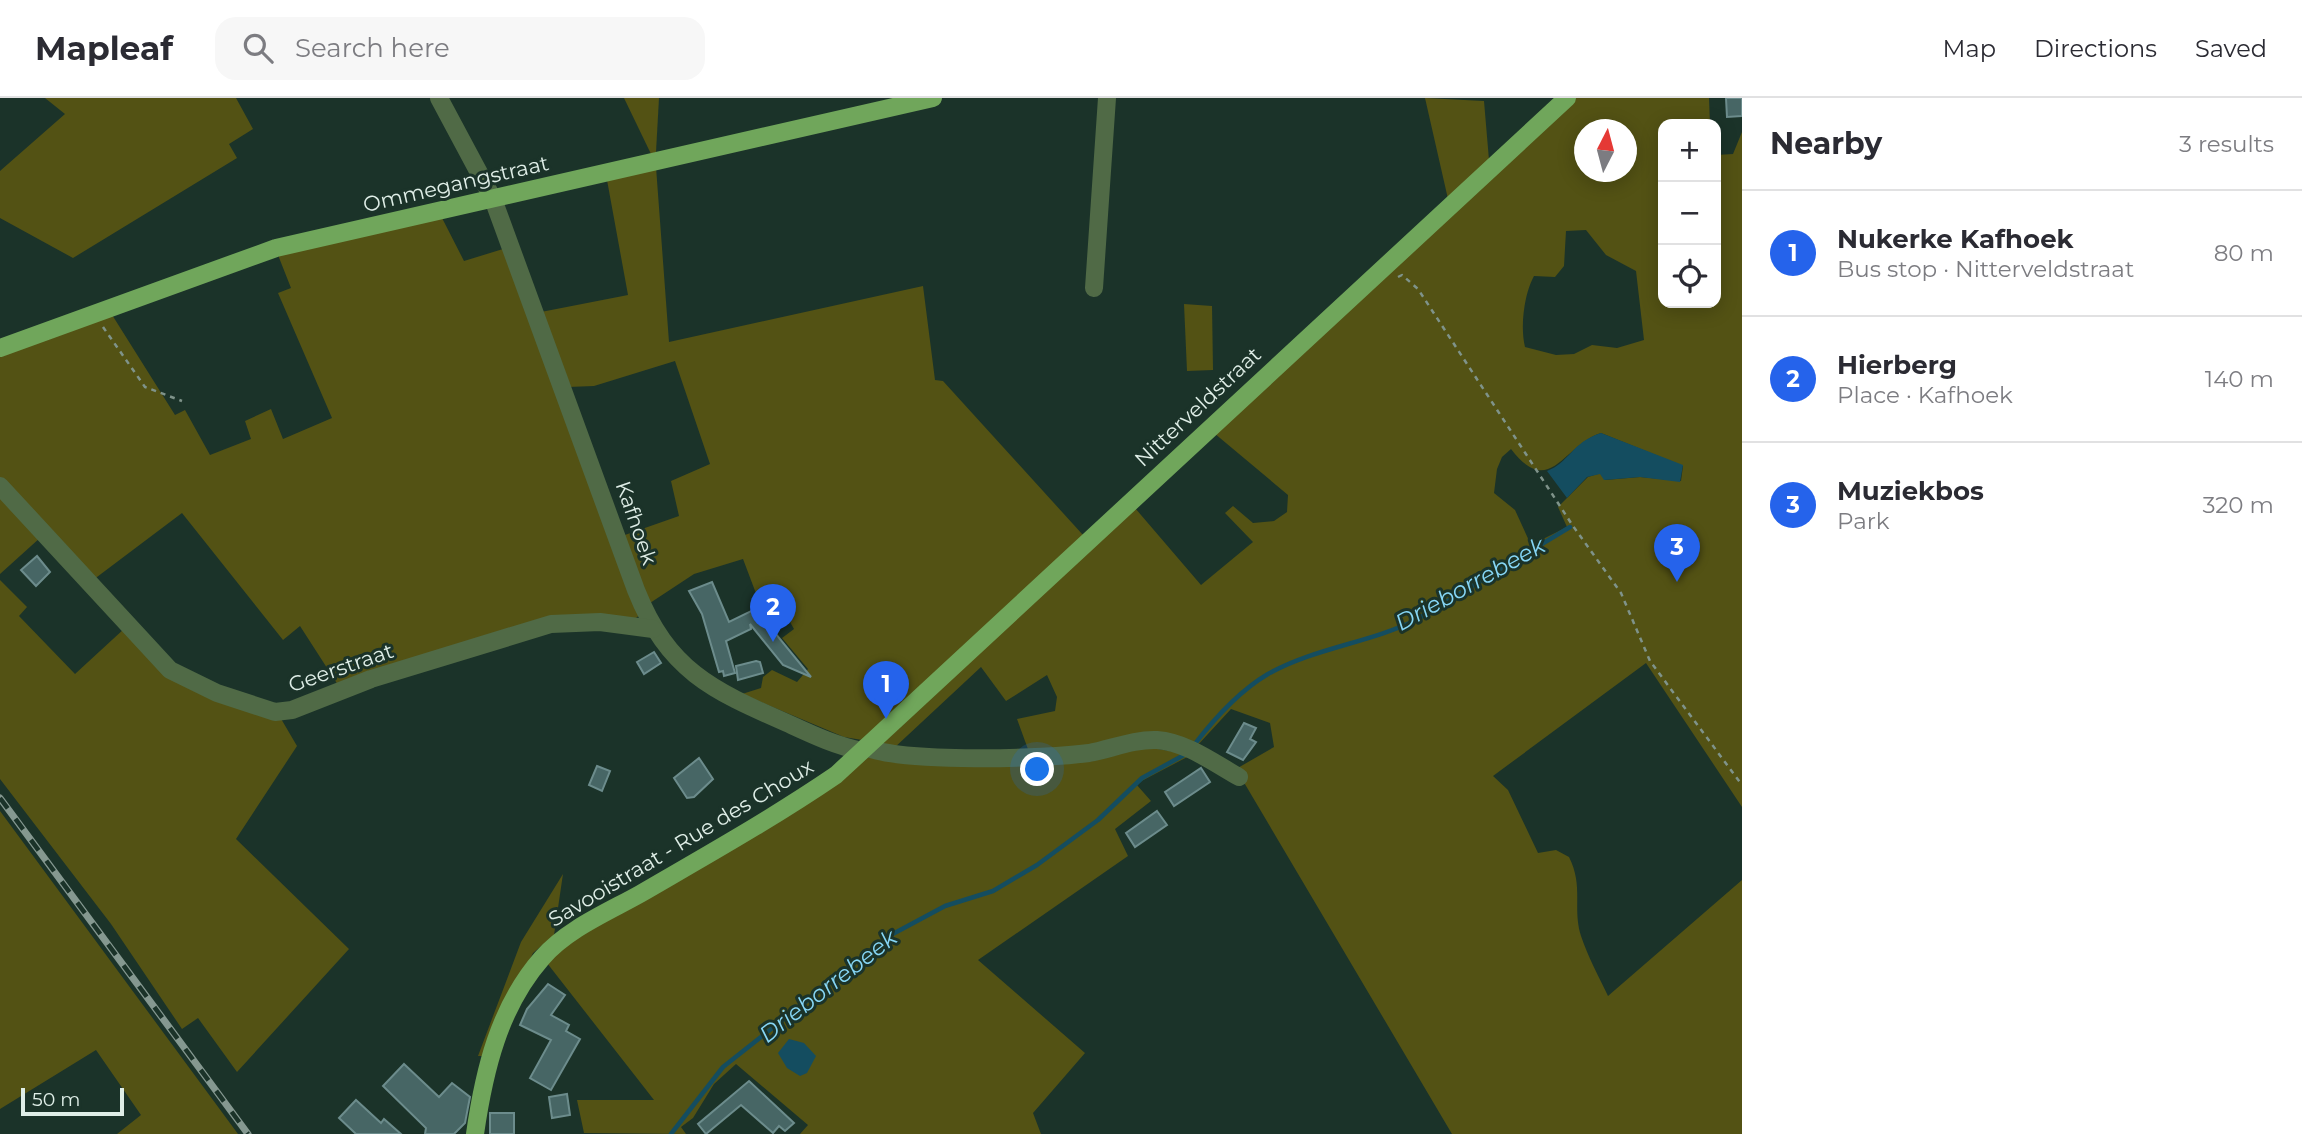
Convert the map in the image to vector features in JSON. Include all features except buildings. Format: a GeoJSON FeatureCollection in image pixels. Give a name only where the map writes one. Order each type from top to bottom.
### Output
{"type":"FeatureCollection","features":[{"type":"Feature","properties":{"kind":"main road","name":"Ommegangstraat"},"geometry":{"type":"LineString","coordinates":[[0,348],[136,296],[276,248],[933,98]]}},
{"type":"Feature","properties":{"kind":"main road","name":"Nitterveldstraat"},"geometry":{"type":"LineString","coordinates":[[864,749],[1567,98]]}},
{"type":"Feature","properties":{"kind":"main road","name":"Savooistraat - Rue des Choux"},"geometry":{"type":"LineString","coordinates":[[475,1134],[481,1090],[497,1036],[517,993],[544,955],[579,930],[806,796],[836,775],[864,749]]}},
{"type":"Feature","properties":{"kind":"street","name":"Kafhoek"},"geometry":{"type":"LineString","coordinates":[[439,98],[493,198],[636,590],[653,629],[687,669],[733,699],[826,740],[864,749]]}},
{"type":"Feature","properties":{"kind":"street"},"geometry":{"type":"LineString","coordinates":[[1094,288],[1107,98]]}},
{"type":"Feature","properties":{"kind":"street","name":"Geerstraat"},"geometry":{"type":"LineString","coordinates":[[0,486],[170,670],[217,693],[275,712],[292,710],[371,679],[551,624],[590,621],[653,629]]}},
{"type":"Feature","properties":{"kind":"street"},"geometry":{"type":"LineString","coordinates":[[864,749],[926,756],[1044,756],[1091,752],[1156,740],[1192,751],[1239,777]]}},
{"type":"Feature","properties":{"kind":"path"},"geometry":{"type":"LineString","coordinates":[[1418,289],[1573,526],[1621,593],[1650,661],[1742,785]]}},
{"type":"Feature","properties":{"kind":"path"},"geometry":{"type":"LineString","coordinates":[[94,314],[145,387],[182,401]]}},
{"type":"Feature","properties":{"kind":"shaded area"},"geometry":{"type":"Polygon","coordinates":[[[45,98],[236,98],[253,129],[229,144],[237,158],[73,258],[0,218],[0,171],[65,114],[45,98]]]}},
{"type":"Feature","properties":{"kind":"shaded area"},"geometry":{"type":"Polygon","coordinates":[[[624,98],[659,98],[656,152],[651,154],[624,98]]]}},
{"type":"Feature","properties":{"kind":"shaded area"},"geometry":{"type":"Polygon","coordinates":[[[1425,98],[1484,101],[1489,160],[1561,98],[1709,98],[1710,119],[1658,119],[1658,308],[1721,308],[1721,155],[1733,154],[1742,132],[1742,807],[1646,663],[1493,776],[1508,790],[1538,853],[1556,850],[1569,857],[1576,878],[1577,916],[1581,936],[1608,996],[1742,880],[1742,1134],[1452,1134],[1236,769],[1274,747],[1270,723],[1231,709],[1196,747],[1029,752],[1017,719],[1055,711],[1057,697],[1047,675],[1006,701],[981,667],[893,749],[879,747],[1135,508],[1201,585],[1253,542],[1225,513],[1233,506],[1253,523],[1274,521],[1287,512],[1288,495],[1214,433],[1448,199],[1425,98]],[[1586,230],[1566,231],[1564,266],[1555,277],[1534,276],[1525,301],[1525,347],[1556,355],[1574,354],[1592,345],[1617,348],[1644,340],[1636,271],[1606,255],[1586,230]],[[1601,433],[1588,439],[1547,470],[1536,470],[1511,449],[1502,457],[1497,469],[1494,493],[1515,510],[1531,545],[1567,527],[1558,507],[1588,477],[1601,473],[1605,480],[1640,477],[1681,481],[1683,466],[1601,433]]]}},
{"type":"Feature","properties":{"kind":"shaded area"},"geometry":{"type":"Polygon","coordinates":[[[656,167],[669,342],[923,286],[935,380],[943,381],[1083,535],[862,740],[844,737],[742,694],[761,688],[763,677],[772,670],[797,682],[808,669],[782,638],[794,629],[777,599],[760,604],[743,559],[694,574],[650,603],[622,536],[679,516],[671,481],[710,464],[675,361],[594,386],[568,387],[541,312],[628,295],[607,180],[656,167]]]}},
{"type":"Feature","properties":{"kind":"shaded area"},"geometry":{"type":"Polygon","coordinates":[[[441,216],[464,261],[503,249],[640,615],[629,623],[596,620],[338,685],[300,626],[283,640],[182,513],[93,580],[0,480],[0,351],[109,310],[175,415],[185,410],[210,455],[251,439],[245,421],[271,409],[283,439],[332,418],[278,293],[291,288],[278,255],[441,216]]]}},
{"type":"Feature","properties":{"kind":"shaded area"},"geometry":{"type":"Polygon","coordinates":[[[1184,304],[1212,306],[1213,370],[1187,371],[1184,304]]]}},
{"type":"Feature","properties":{"kind":"shaded area"},"geometry":{"type":"Polygon","coordinates":[[[0,492],[41,537],[0,574],[0,492]]]}},
{"type":"Feature","properties":{"kind":"shaded area"},"geometry":{"type":"Polygon","coordinates":[[[0,580],[27,607],[19,616],[75,674],[125,628],[159,669],[280,717],[297,746],[236,839],[349,949],[237,1072],[198,1018],[182,1029],[111,924],[0,779],[0,580]]]}},
{"type":"Feature","properties":{"kind":"shaded area"},"geometry":{"type":"Polygon","coordinates":[[[1142,746],[1191,755],[1136,784],[1151,801],[1115,829],[1128,856],[978,960],[1085,1053],[1033,1113],[1041,1134],[800,1134],[808,1125],[736,1064],[714,1084],[693,1118],[681,1127],[686,1134],[584,1133],[577,1100],[654,1100],[547,963],[554,953],[872,755],[1142,746]]]}},
{"type":"Feature","properties":{"kind":"shaded area"},"geometry":{"type":"Polygon","coordinates":[[[0,811],[238,1134],[117,1134],[141,1115],[96,1050],[0,1109],[0,811]]]}},
{"type":"Feature","properties":{"kind":"shaded area"},"geometry":{"type":"Polygon","coordinates":[[[563,874],[554,935],[533,953],[485,1056],[478,1056],[521,942],[563,874]]]}},
{"type":"Feature","properties":{"kind":"water"},"geometry":{"type":"Polygon","coordinates":[[[1601,433],[1683,465],[1680,482],[1640,477],[1604,480],[1600,474],[1587,477],[1567,498],[1547,471],[1561,463],[1583,442],[1601,433]]]}},
{"type":"Feature","properties":{"kind":"water"},"geometry":{"type":"Polygon","coordinates":[[[789,1039],[804,1043],[816,1056],[807,1073],[800,1076],[787,1068],[778,1053],[789,1039]]]}},
{"type":"Feature","properties":{"kind":"waterway","name":"Drieborrebeek"},"geometry":{"type":"LineString","coordinates":[[1194,745],[1228,706],[1268,674],[1304,658],[1416,620],[1570,527]]}},
{"type":"Feature","properties":{"kind":"waterway","name":"Drieborrebeek"},"geometry":{"type":"LineString","coordinates":[[671,1134],[723,1067],[889,936],[945,906],[993,891],[1037,865],[1098,820],[1142,778],[1184,755]]}},
{"type":"Feature","properties":{"kind":"railway"},"geometry":{"type":"LineString","coordinates":[[0,798],[248,1134]]}},
{"type":"Feature","properties":{"kind":"place","name":"Muziekbos"},"geometry":{"type":"Point","coordinates":[1677,582]}},
{"type":"Feature","properties":{"kind":"place","name":"Hierberg"},"geometry":{"type":"Point","coordinates":[773,642]}},
{"type":"Feature","properties":{"kind":"place","name":"Nukerke Kafhoek"},"geometry":{"type":"Point","coordinates":[886,719]}}]}
